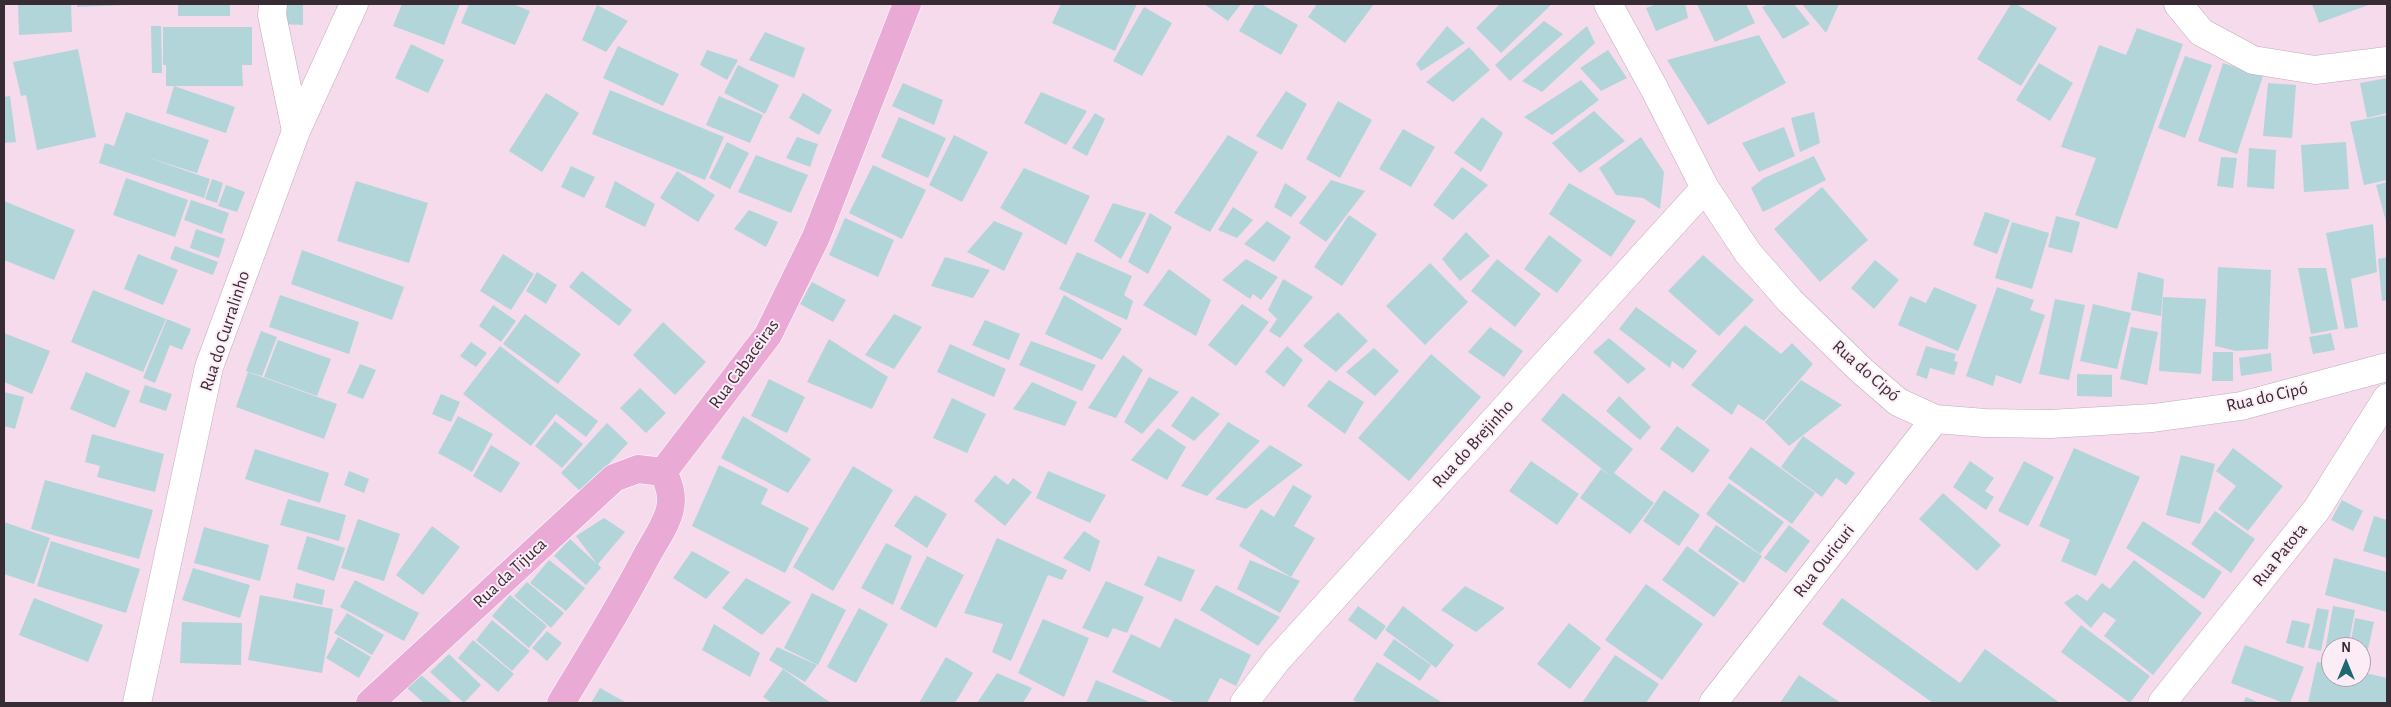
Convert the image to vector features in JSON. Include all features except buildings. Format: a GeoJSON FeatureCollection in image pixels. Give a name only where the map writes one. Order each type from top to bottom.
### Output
{"type":"FeatureCollection","features":[{"type":"Feature","properties":{"kind":"main road","name":"Rua Cabaceiras"},"geometry":{"type":"LineString","coordinates":[[663,472],[773,326],[816,237],[907,4]]}},
{"type":"Feature","properties":{"kind":"main road","name":"Rua da Tijuca"},"geometry":{"type":"LineString","coordinates":[[370,703],[614,478],[638,469],[663,472]]}},
{"type":"Feature","properties":{"kind":"main road"},"geometry":{"type":"LineString","coordinates":[[561,703],[631,586],[664,523],[670,509],[671,496],[669,483],[663,472]]}},
{"type":"Feature","properties":{"kind":"street"},"geometry":{"type":"LineString","coordinates":[[273,4],[272,15],[296,131]]}},
{"type":"Feature","properties":{"kind":"street","name":"Rua do Curralinho"},"geometry":{"type":"LineString","coordinates":[[137,703],[209,367],[296,131],[354,4]]}},
{"type":"Feature","properties":{"kind":"street","name":"Rua do Cipó"},"geometry":{"type":"LineString","coordinates":[[1608,4],[1654,88],[1705,188],[1748,253],[1790,301],[1860,370],[1898,402],[1935,419],[1984,423],[2050,424],[2153,418],[2240,406],[2387,367]]}},
{"type":"Feature","properties":{"kind":"street"},"geometry":{"type":"LineString","coordinates":[[2178,4],[2201,32],[2253,60],[2315,70],[2387,61]]}},
{"type":"Feature","properties":{"kind":"street","name":"Rua do Brejinho"},"geometry":{"type":"LineString","coordinates":[[1244,703],[1277,660],[1705,188]]}},
{"type":"Feature","properties":{"kind":"street","name":"Rua Patota"},"geometry":{"type":"LineString","coordinates":[[2162,703],[2317,509],[2387,398]]}},
{"type":"Feature","properties":{"kind":"street","name":"Rua Ouricuri"},"geometry":{"type":"LineString","coordinates":[[1714,703],[1935,419]]}}]}
